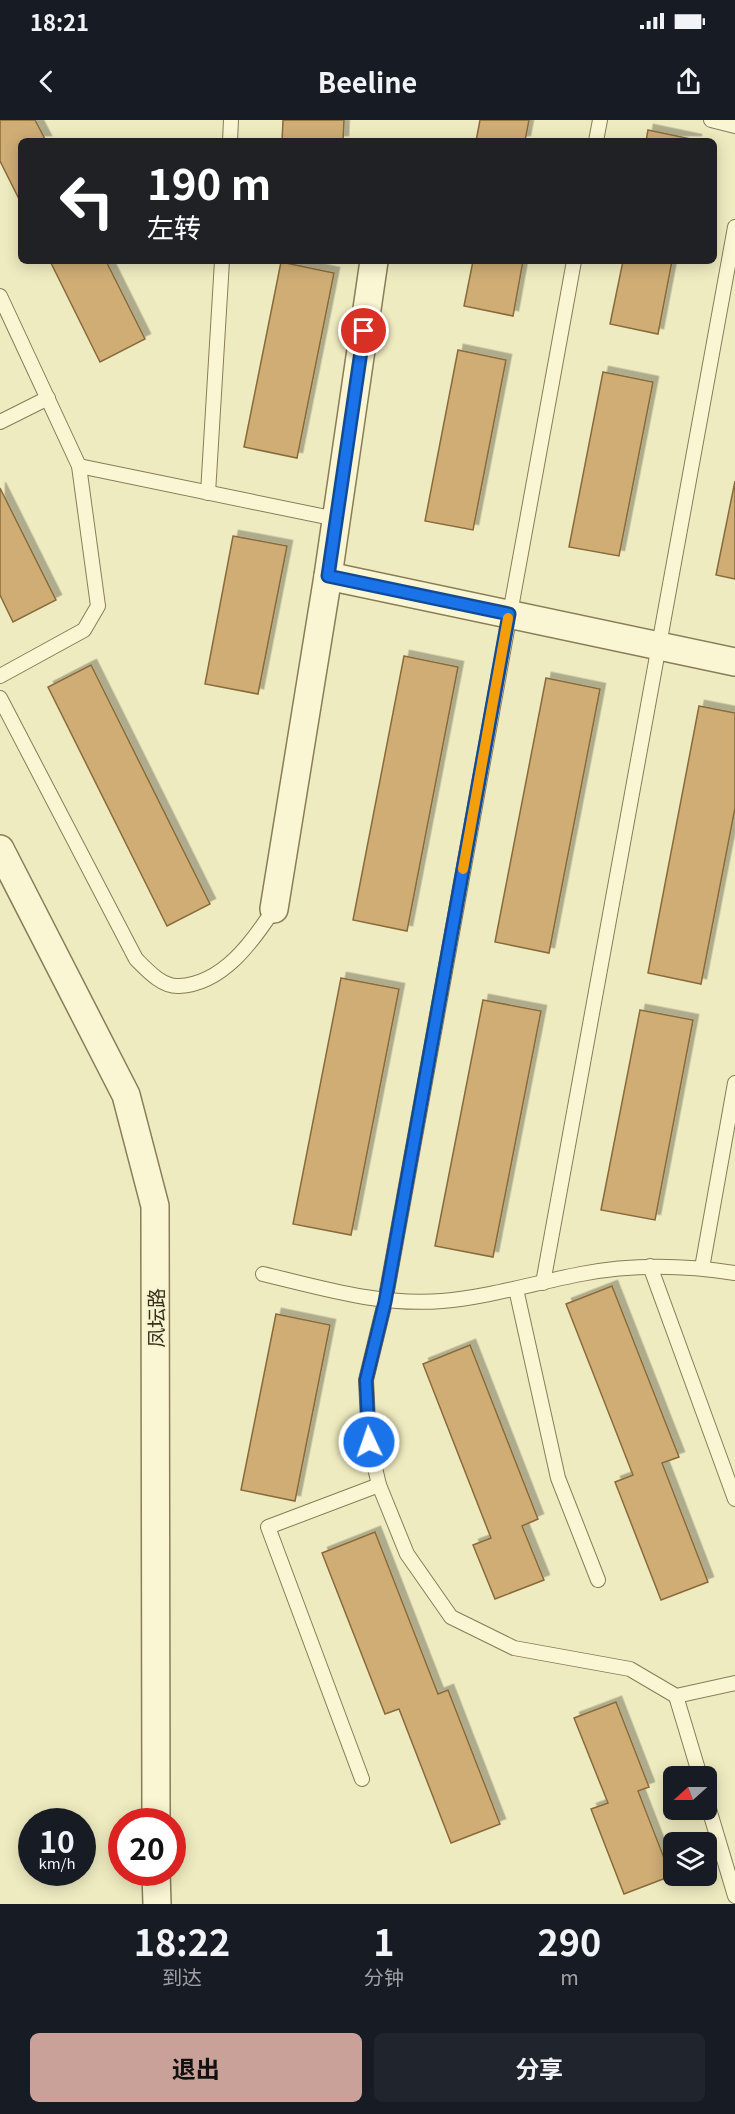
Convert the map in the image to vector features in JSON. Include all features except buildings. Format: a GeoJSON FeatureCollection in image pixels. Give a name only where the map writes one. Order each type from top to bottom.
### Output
{"type":"FeatureCollection","features":[{"type":"Feature","properties":{"kind":"street"},"geometry":{"type":"LineString","coordinates":[[274,909],[328,576],[374,264]]}},
{"type":"Feature","properties":{"kind":"street"},"geometry":{"type":"LineString","coordinates":[[328,576],[735,662]]}},
{"type":"Feature","properties":{"kind":"street","name":"凤坛路"},"geometry":{"type":"LineString","coordinates":[[0,849],[126,1095],[155,1206],[156,1808]]}},
{"type":"Feature","properties":{"kind":"street"},"geometry":{"type":"LineString","coordinates":[[156,1886],[157,1904]]}},
{"type":"Feature","properties":{"kind":"lane"},"geometry":{"type":"LineString","coordinates":[[230,138],[231,120]]}},
{"type":"Feature","properties":{"kind":"lane"},"geometry":{"type":"LineString","coordinates":[[597,138],[600,120]]}},
{"type":"Feature","properties":{"kind":"lane"},"geometry":{"type":"LineString","coordinates":[[711,120],[735,126]]}},
{"type":"Feature","properties":{"kind":"lane"},"geometry":{"type":"LineString","coordinates":[[543,1283],[735,227]]}},
{"type":"Feature","properties":{"kind":"lane"},"geometry":{"type":"LineString","coordinates":[[208,493],[222,264]]}},
{"type":"Feature","properties":{"kind":"lane"},"geometry":{"type":"LineString","coordinates":[[573,264],[385,1302],[366,1380],[369,1442],[379,1485],[407,1554],[451,1617],[514,1648],[630,1669],[676,1696],[735,1683]]}},
{"type":"Feature","properties":{"kind":"lane"},"geometry":{"type":"LineString","coordinates":[[0,296],[79,466],[98,606],[84,630],[0,676]]}},
{"type":"Feature","properties":{"kind":"lane"},"geometry":{"type":"LineString","coordinates":[[0,422],[48,398]]}},
{"type":"Feature","properties":{"kind":"lane"},"geometry":{"type":"LineString","coordinates":[[79,466],[336,519]]}},
{"type":"Feature","properties":{"kind":"lane"},"geometry":{"type":"LineString","coordinates":[[0,698],[136,959],[156,978],[178,987],[203,979],[230,964],[250,945],[274,909]]}},
{"type":"Feature","properties":{"kind":"lane"},"geometry":{"type":"LineString","coordinates":[[702,1268],[735,1083]]}},
{"type":"Feature","properties":{"kind":"lane"},"geometry":{"type":"LineString","coordinates":[[263,1274],[385,1302],[442,1301],[516,1289],[582,1274],[650,1266],[702,1268],[735,1273]]}},
{"type":"Feature","properties":{"kind":"lane"},"geometry":{"type":"LineString","coordinates":[[650,1266],[735,1499]]}},
{"type":"Feature","properties":{"kind":"lane"},"geometry":{"type":"LineString","coordinates":[[516,1289],[558,1478],[598,1580]]}},
{"type":"Feature","properties":{"kind":"lane"},"geometry":{"type":"LineString","coordinates":[[362,1779],[268,1527],[379,1485]]}},
{"type":"Feature","properties":{"kind":"lane"},"geometry":{"type":"LineString","coordinates":[[676,1696],[697,1766]]}},
{"type":"Feature","properties":{"kind":"lane"},"geometry":{"type":"LineString","coordinates":[[712,1820],[735,1896]]}},
{"type":"Feature","properties":{"kind":"slow traffic"},"geometry":{"type":"LineString","coordinates":[[463,869],[508,618]]}},
{"type":"Feature","properties":{"kind":"route"},"geometry":{"type":"LineString","coordinates":[[364,331],[328,576],[509,614],[385,1302],[366,1380],[369,1442]]}}]}
